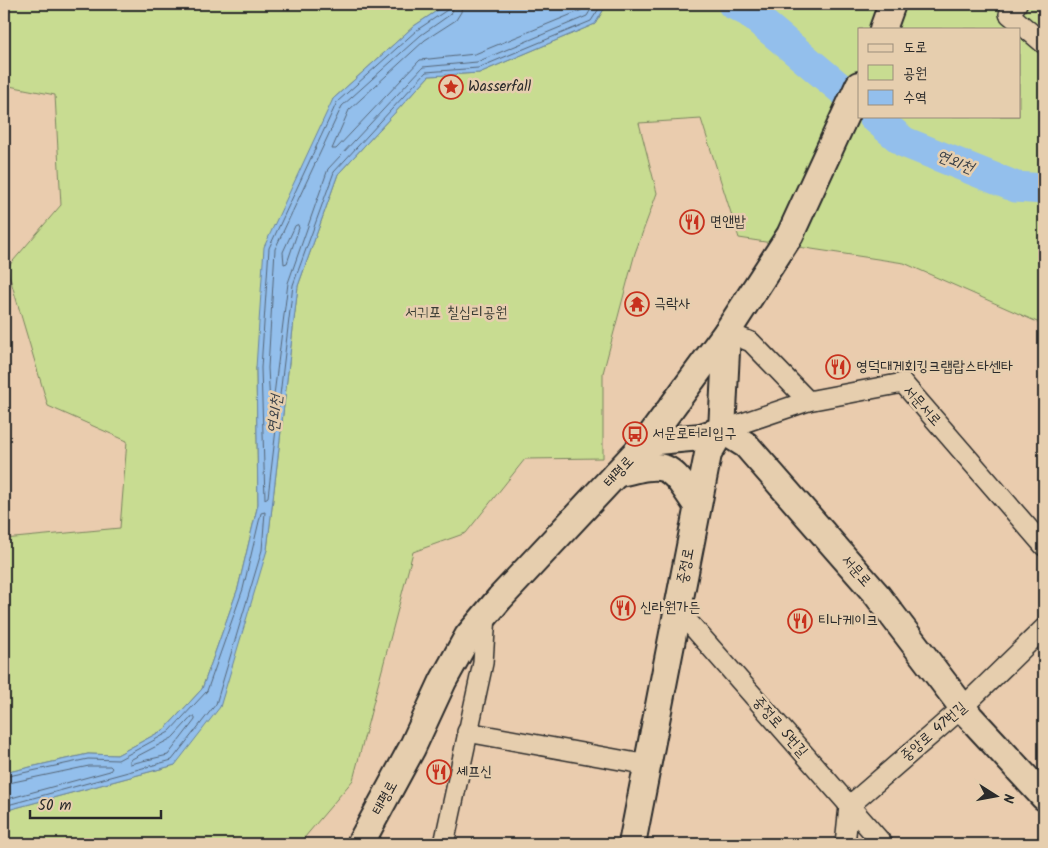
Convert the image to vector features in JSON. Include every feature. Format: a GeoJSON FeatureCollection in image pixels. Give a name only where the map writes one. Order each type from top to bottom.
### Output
{"type":"FeatureCollection","features":[{"type":"Feature","properties":{"kind":"street"},"geometry":{"type":"LineString","coordinates":[[883,28],[892,4]]}},
{"type":"Feature","properties":{"kind":"street"},"geometry":{"type":"LineString","coordinates":[[1018,4],[1009,14],[1044,44]]}},
{"type":"Feature","properties":{"kind":"street","name":"태평로"},"geometry":{"type":"LineString","coordinates":[[360,844],[412,748],[460,650],[486,614],[646,442],[727,332],[790,235],[858,87]]}},
{"type":"Feature","properties":{"kind":"street"},"geometry":{"type":"LineString","coordinates":[[646,442],[701,437],[722,430],[727,332],[751,342],[808,400]]}},
{"type":"Feature","properties":{"kind":"street","name":"서문서로"},"geometry":{"type":"LineString","coordinates":[[722,430],[808,400],[903,383],[1044,546]]}},
{"type":"Feature","properties":{"kind":"street","name":"중정로"},"geometry":{"type":"LineString","coordinates":[[632,844],[708,454],[722,430]]}},
{"type":"Feature","properties":{"kind":"street","name":"서문로"},"geometry":{"type":"LineString","coordinates":[[722,430],[746,445],[877,595],[962,708],[1044,797]]}},
{"type":"Feature","properties":{"kind":"street"},"geometry":{"type":"LineString","coordinates":[[616,474],[650,465],[663,467],[680,480],[698,506]]}},
{"type":"Feature","properties":{"kind":"street","name":"중정로 5번길"},"geometry":{"type":"LineString","coordinates":[[678,610],[883,844]]}},
{"type":"Feature","properties":{"kind":"street"},"geometry":{"type":"LineString","coordinates":[[444,844],[482,663],[486,614]]}},
{"type":"Feature","properties":{"kind":"street","name":"중앙로 47번길"},"geometry":{"type":"LineString","coordinates":[[849,806],[962,708],[1044,628]]}},
{"type":"Feature","properties":{"kind":"street"},"geometry":{"type":"LineString","coordinates":[[467,732],[648,765]]}},
{"type":"Feature","properties":{"kind":"street"},"geometry":{"type":"LineString","coordinates":[[845,844],[849,806]]}},
{"type":"Feature","properties":{"kind":"green space"},"geometry":{"type":"Polygon","coordinates":[[[4,4],[447,4],[414,26],[333,99],[256,368],[258,504],[238,588],[202,689],[165,729],[117,755],[88,754],[4,773],[4,539],[120,528],[127,441],[48,406],[7,268],[61,205],[55,95],[4,85],[4,4]]]}},
{"type":"Feature","properties":{"kind":"green space","name":"서귀포 칠십리공원"},"geometry":{"type":"Polygon","coordinates":[[[607,4],[1044,4],[1044,325],[904,263],[739,238],[701,119],[639,123],[657,193],[635,253],[603,373],[603,458],[525,459],[466,533],[413,552],[353,780],[299,844],[269,844],[263,841],[261,844],[4,844],[4,811],[175,765],[267,550],[298,286],[338,174],[429,76],[479,73],[595,24],[607,4]]]}},
{"type":"Feature","properties":{"kind":"water"},"geometry":{"type":"Polygon","coordinates":[[[447,4],[607,4],[595,24],[479,73],[429,76],[338,174],[298,286],[267,550],[220,707],[175,765],[4,811],[4,773],[88,754],[117,755],[165,729],[202,689],[238,588],[258,504],[256,368],[264,247],[333,99],[414,26],[447,4]]]}},
{"type":"Feature","properties":{"kind":"waterway","name":"연외천"},"geometry":{"type":"LineString","coordinates":[[733,4],[749,12],[858,103]]}},
{"type":"Feature","properties":{"kind":"waterway","name":"연외천"},"geometry":{"type":"LineString","coordinates":[[875,118],[904,142],[1016,187],[1044,189]]}},
{"type":"Feature","properties":{"kind":"place","name":"Wasserfall"},"geometry":{"type":"Point","coordinates":[451,87]}},
{"type":"Feature","properties":{"kind":"place","name":"면앤밥"},"geometry":{"type":"Point","coordinates":[692,222]}},
{"type":"Feature","properties":{"kind":"place","name":"극락사"},"geometry":{"type":"Point","coordinates":[637,304]}},
{"type":"Feature","properties":{"kind":"place","name":"영덕대게회킹크랩랍스타센타"},"geometry":{"type":"Point","coordinates":[838,367]}},
{"type":"Feature","properties":{"kind":"place","name":"서문로터리입구"},"geometry":{"type":"Point","coordinates":[635,434]}},
{"type":"Feature","properties":{"kind":"place","name":"신라원가든"},"geometry":{"type":"Point","coordinates":[623,608]}},
{"type":"Feature","properties":{"kind":"place","name":"티나케이크"},"geometry":{"type":"Point","coordinates":[800,621]}},
{"type":"Feature","properties":{"kind":"place","name":"셰프신"},"geometry":{"type":"Point","coordinates":[439,772]}}]}
